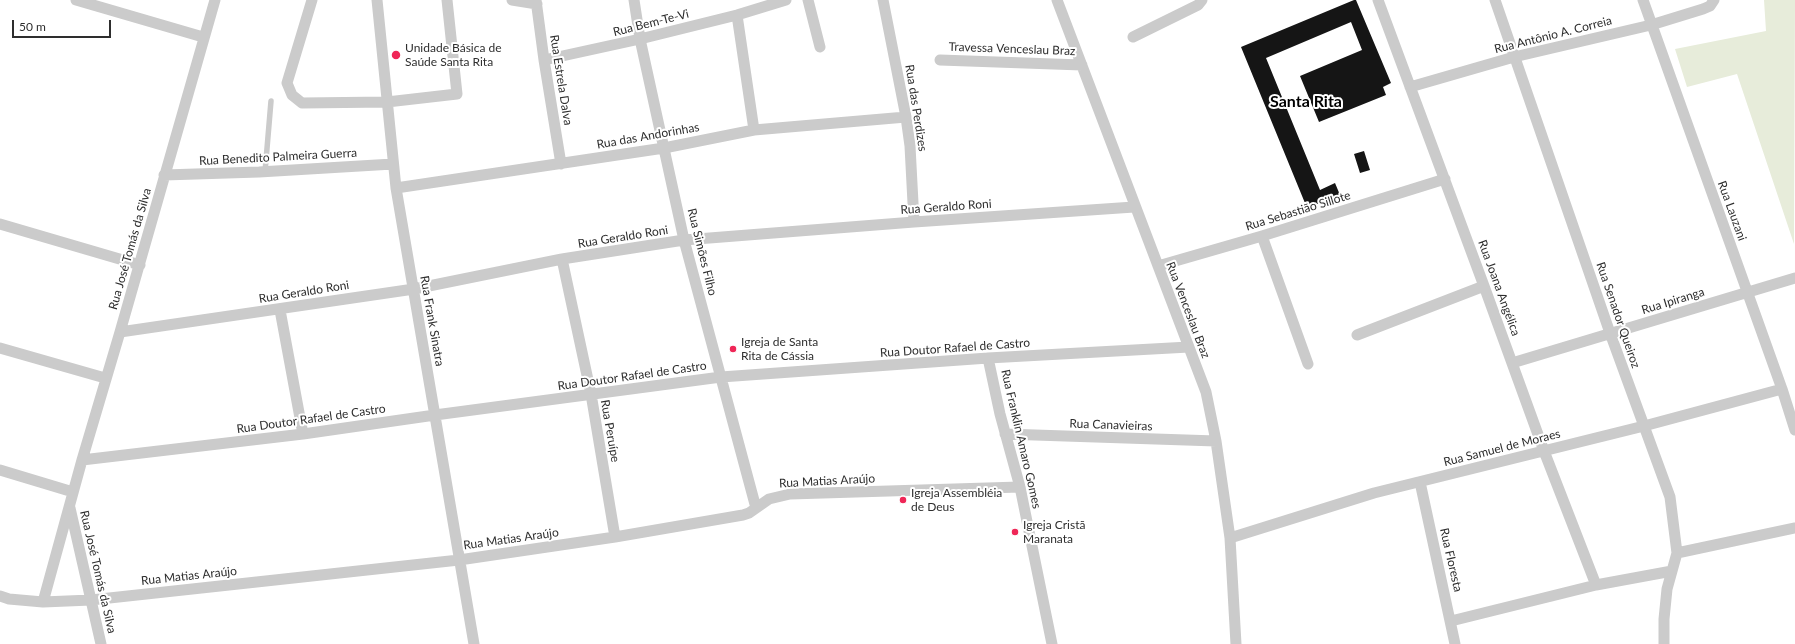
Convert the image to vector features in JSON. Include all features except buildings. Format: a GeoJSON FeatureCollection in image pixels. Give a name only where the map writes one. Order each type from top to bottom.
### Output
{"type":"FeatureCollection","features":[{"type":"Feature","properties":{"kind":"street"},"geometry":{"type":"LineString","coordinates":[[76,0],[203,37]]}},
{"type":"Feature","properties":{"kind":"street","name":"Rua José Tomás da Silva"},"geometry":{"type":"LineString","coordinates":[[43,602],[105,378],[140,265],[203,37],[215,0]]}},
{"type":"Feature","properties":{"kind":"street"},"geometry":{"type":"LineString","coordinates":[[312,0],[287,83],[292,95],[302,103],[387,102],[457,94],[448,0]]}},
{"type":"Feature","properties":{"kind":"street","name":"Rua Frank Sinatra"},"geometry":{"type":"LineString","coordinates":[[377,0],[396,188],[474,644]]}},
{"type":"Feature","properties":{"kind":"street"},"geometry":{"type":"LineString","coordinates":[[512,0],[537,2]]}},
{"type":"Feature","properties":{"kind":"street","name":"Rua Simões Filho"},"geometry":{"type":"LineString","coordinates":[[634,0],[640,40],[684,240],[756,508]]}},
{"type":"Feature","properties":{"kind":"street","name":"Rua Bem-Te-Vi"},"geometry":{"type":"LineString","coordinates":[[544,60],[640,40],[737,15],[786,0]]}},
{"type":"Feature","properties":{"kind":"street"},"geometry":{"type":"LineString","coordinates":[[808,0],[820,47]]}},
{"type":"Feature","properties":{"kind":"street","name":"Rua das Perdizes"},"geometry":{"type":"LineString","coordinates":[[883,0],[906,117],[910,146],[914,222]]}},
{"type":"Feature","properties":{"kind":"street","name":"Rua Venceslau Braz"},"geometry":{"type":"LineString","coordinates":[[1057,0],[1134,207],[1206,392],[1216,441],[1230,538],[1236,644]]}},
{"type":"Feature","properties":{"kind":"street"},"geometry":{"type":"LineString","coordinates":[[1133,37],[1198,5],[1202,0]]}},
{"type":"Feature","properties":{"kind":"street","name":"Rua Joana Angélica"},"geometry":{"type":"LineString","coordinates":[[1378,0],[1544,451],[1596,586]]}},
{"type":"Feature","properties":{"kind":"street","name":"Rua Senador Queiroz"},"geometry":{"type":"LineString","coordinates":[[1495,0],[1610,333],[1670,497],[1677,553],[1667,589],[1664,619],[1664,644]]}},
{"type":"Feature","properties":{"kind":"street","name":"Rua Lauzani"},"geometry":{"type":"LineString","coordinates":[[1643,0],[1782,389],[1795,430]]}},
{"type":"Feature","properties":{"kind":"street","name":"Rua Antônio A. Correia"},"geometry":{"type":"LineString","coordinates":[[1410,87],[1514,57],[1651,25],[1703,9],[1710,6],[1714,0]]}},
{"type":"Feature","properties":{"kind":"street","name":"Rua Estrela Dalva"},"geometry":{"type":"LineString","coordinates":[[537,2],[544,60],[561,164]]}},
{"type":"Feature","properties":{"kind":"street"},"geometry":{"type":"LineString","coordinates":[[737,15],[754,130]]}},
{"type":"Feature","properties":{"kind":"street","name":"Travessa Venceslau Braz"},"geometry":{"type":"LineString","coordinates":[[940,60],[1082,65]]}},
{"type":"Feature","properties":{"kind":"street","name":"Rua das Andorinhas"},"geometry":{"type":"LineString","coordinates":[[396,188],[664,148],[754,130],[906,117]]}},
{"type":"Feature","properties":{"kind":"street","name":"Rua Benedito Palmeira Guerra"},"geometry":{"type":"LineString","coordinates":[[164,175],[265,172],[393,164]]}},
{"type":"Feature","properties":{"kind":"street","name":"Rua Sebastião Sillote"},"geometry":{"type":"LineString","coordinates":[[1158,266],[1262,236],[1445,179]]}},
{"type":"Feature","properties":{"kind":"street","name":"Rua Geraldo Roni"},"geometry":{"type":"LineString","coordinates":[[120,332],[280,310],[414,289],[562,259],[684,240],[1134,207]]}},
{"type":"Feature","properties":{"kind":"street"},"geometry":{"type":"LineString","coordinates":[[0,224],[140,265]]}},
{"type":"Feature","properties":{"kind":"street"},"geometry":{"type":"LineString","coordinates":[[1262,236],[1308,364]]}},
{"type":"Feature","properties":{"kind":"street","name":"Rua Peruípe"},"geometry":{"type":"LineString","coordinates":[[562,259],[591,394],[615,537]]}},
{"type":"Feature","properties":{"kind":"street","name":"Rua Ipiranga"},"geometry":{"type":"LineString","coordinates":[[1512,363],[1795,278]]}},
{"type":"Feature","properties":{"kind":"street"},"geometry":{"type":"LineString","coordinates":[[1357,335],[1484,286]]}},
{"type":"Feature","properties":{"kind":"street"},"geometry":{"type":"LineString","coordinates":[[280,310],[303,434]]}},
{"type":"Feature","properties":{"kind":"street","name":"Rua Doutor Rafael de Castro"},"geometry":{"type":"LineString","coordinates":[[82,460],[303,434],[722,377],[988,358],[1189,346]]}},
{"type":"Feature","properties":{"kind":"street"},"geometry":{"type":"LineString","coordinates":[[0,348],[105,378]]}},
{"type":"Feature","properties":{"kind":"street","name":"Rua Franklin Amaro Gomes"},"geometry":{"type":"LineString","coordinates":[[988,358],[1005,434],[1020,487],[1052,644]]}},
{"type":"Feature","properties":{"kind":"street","name":"Rua Samuel de Moraes"},"geometry":{"type":"LineString","coordinates":[[1230,538],[1374,493],[1644,426],[1782,389]]}},
{"type":"Feature","properties":{"kind":"street","name":"Rua Canavieiras"},"geometry":{"type":"LineString","coordinates":[[1005,434],[1216,441]]}},
{"type":"Feature","properties":{"kind":"street"},"geometry":{"type":"LineString","coordinates":[[0,470],[73,492]]}},
{"type":"Feature","properties":{"kind":"street","name":"Rua Floresta"},"geometry":{"type":"LineString","coordinates":[[1420,482],[1455,644]]}},
{"type":"Feature","properties":{"kind":"street","name":"Rua Matias Araújo"},"geometry":{"type":"LineString","coordinates":[[0,596],[9,599],[43,602],[91,600],[459,560],[615,537],[743,515],[769,499],[790,494],[1020,487]]}},
{"type":"Feature","properties":{"kind":"street","name":"Rua José Tomás da Silva"},"geometry":{"type":"LineString","coordinates":[[70,505],[101,644]]}},
{"type":"Feature","properties":{"kind":"street"},"geometry":{"type":"LineString","coordinates":[[1677,553],[1795,528]]}},
{"type":"Feature","properties":{"kind":"street"},"geometry":{"type":"LineString","coordinates":[[1451,621],[1596,586],[1672,571]]}},
{"type":"Feature","properties":{"kind":"lane"},"geometry":{"type":"LineString","coordinates":[[265,172],[271,101]]}},
{"type":"Feature","properties":{"kind":"green space"},"geometry":{"type":"Polygon","coordinates":[[[1764,0],[1795,0],[1794,244],[1737,74],[1687,87],[1675,49],[1766,31],[1764,0]]]}},
{"type":"Feature","properties":{"kind":"place","name":"Unidade Básica de Saúde Santa Rita"},"geometry":{"type":"Point","coordinates":[396,55]}},
{"type":"Feature","properties":{"kind":"place","name":"Igreja de Santa Rita de Cássia"},"geometry":{"type":"Point","coordinates":[733,349]}},
{"type":"Feature","properties":{"kind":"place","name":"Igreja Assembléia de Deus"},"geometry":{"type":"Point","coordinates":[903,500]}},
{"type":"Feature","properties":{"kind":"place","name":"Igreja Cristã Maranata"},"geometry":{"type":"Point","coordinates":[1015,532]}},
{"type":"Feature","properties":{"kind":"district","name":"Santa Rita"},"geometry":{"type":"Point","coordinates":[1306,102]}}]}
